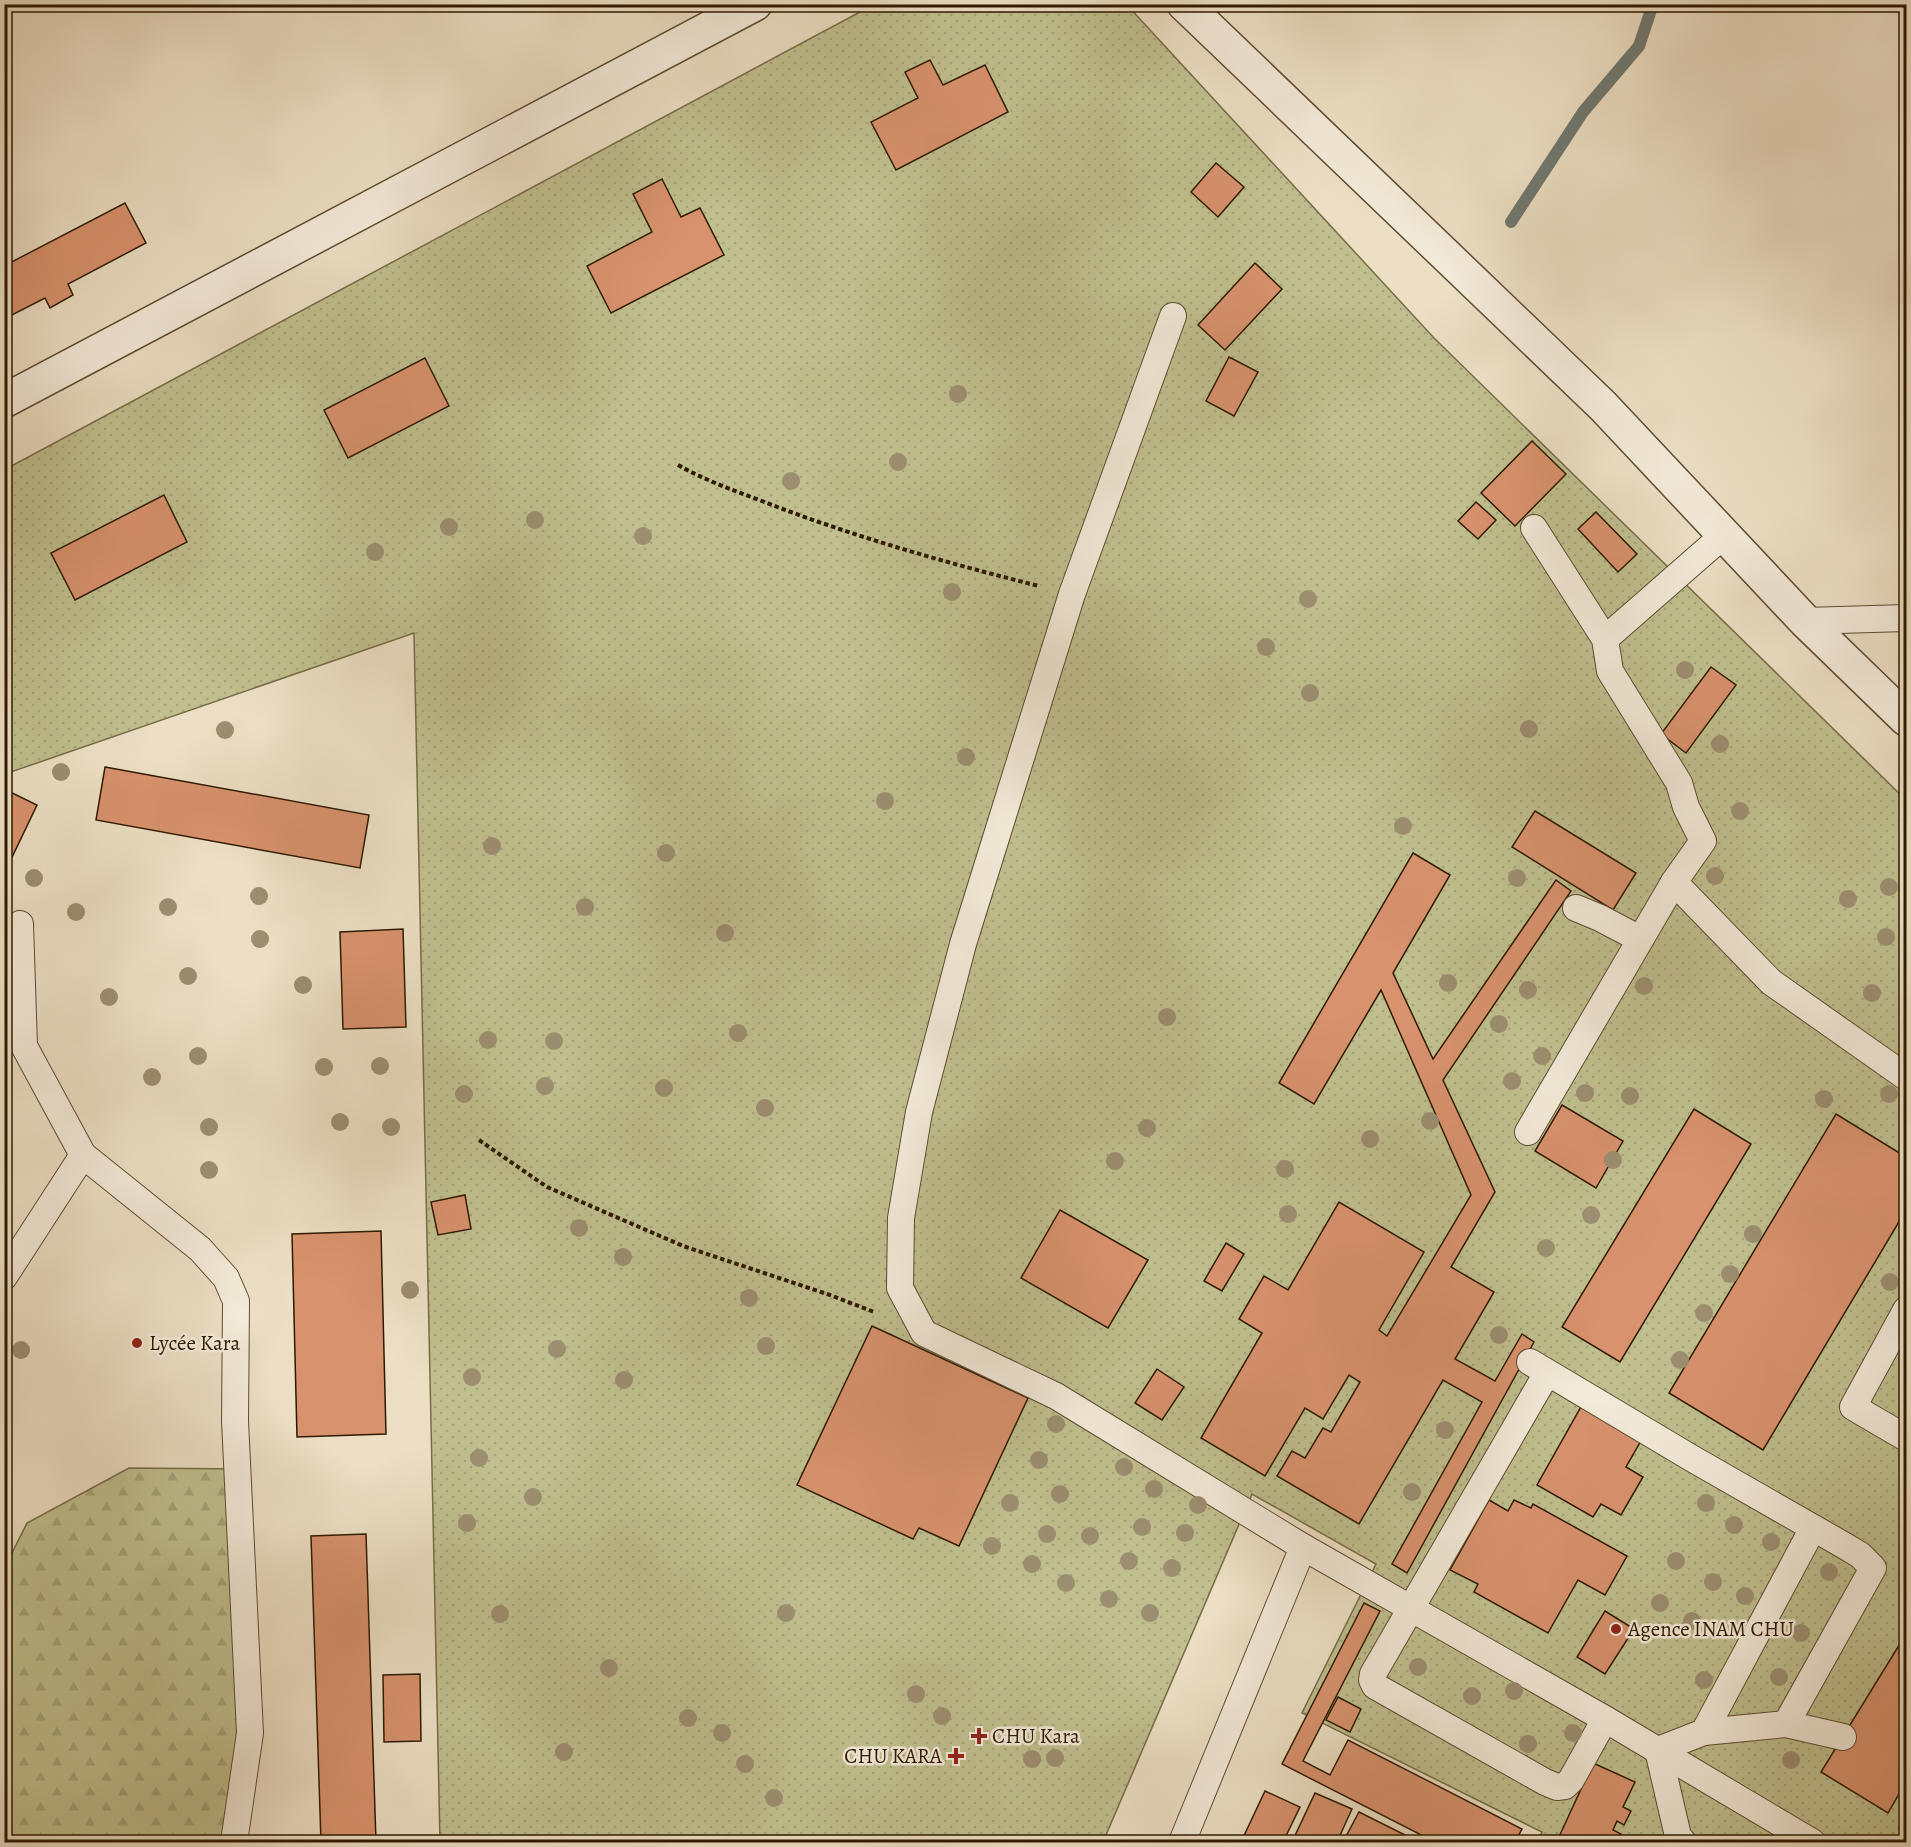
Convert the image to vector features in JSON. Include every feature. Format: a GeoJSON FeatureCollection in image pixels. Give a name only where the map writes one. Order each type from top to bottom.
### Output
{"type":"FeatureCollection","features":[{"type":"Feature","properties":{"kind":"street"},"geometry":{"type":"LineString","coordinates":[[4,401],[755,4]]}},
{"type":"Feature","properties":{"kind":"street"},"geometry":{"type":"LineString","coordinates":[[1184,4],[1604,406],[1805,621],[1906,719]]}},
{"type":"Feature","properties":{"kind":"lane"},"geometry":{"type":"LineString","coordinates":[[1173,316],[1072,594],[963,944],[919,1112],[901,1218],[900,1288],[924,1333],[1056,1396],[1303,1547],[1605,1719],[1812,1842]]}},
{"type":"Feature","properties":{"kind":"lane"},"geometry":{"type":"LineString","coordinates":[[1528,1132],[1674,882],[1703,841],[1686,807],[1679,783],[1610,671],[1605,639],[1534,528]]}},
{"type":"Feature","properties":{"kind":"lane"},"geometry":{"type":"LineString","coordinates":[[1605,639],[1725,534]]}},
{"type":"Feature","properties":{"kind":"lane"},"geometry":{"type":"LineString","coordinates":[[1805,621],[1906,618]]}},
{"type":"Feature","properties":{"kind":"lane"},"geometry":{"type":"LineString","coordinates":[[1674,882],[1771,982],[1906,1077]]}},
{"type":"Feature","properties":{"kind":"lane"},"geometry":{"type":"LineString","coordinates":[[1576,908],[1640,939]]}},
{"type":"Feature","properties":{"kind":"lane"},"geometry":{"type":"LineString","coordinates":[[20,924],[14,1006],[24,1046],[83,1155],[200,1250],[226,1278],[236,1301],[235,1421],[250,1733],[234,1842]]}},
{"type":"Feature","properties":{"kind":"lane"},"geometry":{"type":"LineString","coordinates":[[4,1277],[83,1155]]}},
{"type":"Feature","properties":{"kind":"lane"},"geometry":{"type":"LineString","coordinates":[[1906,1310],[1853,1407],[1906,1438]]}},
{"type":"Feature","properties":{"kind":"lane"},"geometry":{"type":"LineString","coordinates":[[1605,1719],[1571,1780],[1565,1786],[1557,1786],[1545,1782],[1375,1686],[1372,1680],[1373,1674],[1538,1367],[1860,1555],[1873,1568],[1786,1724]]}},
{"type":"Feature","properties":{"kind":"lane"},"geometry":{"type":"LineString","coordinates":[[1704,1732],[1813,1528]]}},
{"type":"Feature","properties":{"kind":"lane"},"geometry":{"type":"LineString","coordinates":[[1182,1842],[1303,1547]]}},
{"type":"Feature","properties":{"kind":"lane"},"geometry":{"type":"LineString","coordinates":[[1658,1750],[1704,1732],[1786,1724],[1843,1737]]}},
{"type":"Feature","properties":{"kind":"lane"},"geometry":{"type":"LineString","coordinates":[[1658,1750],[1678,1836],[1683,1842]]}},
{"type":"Feature","properties":{"kind":"path"},"geometry":{"type":"LineString","coordinates":[[678,465],[698,477],[803,517],[950,563],[1072,594]]}},
{"type":"Feature","properties":{"kind":"path"},"geometry":{"type":"LineString","coordinates":[[479,1140],[547,1187],[683,1246],[830,1295],[924,1333]]}},
{"type":"Feature","properties":{"kind":"green space"},"geometry":{"type":"Polygon","coordinates":[[[873,5],[1127,5],[1434,338],[1906,800],[1906,1842],[1537,1842],[1542,1832],[1302,1713],[1376,1564],[1252,1494],[1103,1842],[440,1842],[414,633],[5,774],[4,470],[873,5]]]}},
{"type":"Feature","properties":{"kind":"green space"},"geometry":{"type":"Polygon","coordinates":[[[129,1468],[244,1469],[247,1842],[5,1842],[4,1569],[27,1523],[129,1468]]]}},
{"type":"Feature","properties":{"kind":"building"},"geometry":{"type":"Polygon","coordinates":[[[930,60],[943,85],[985,65],[1008,112],[896,170],[871,122],[918,98],[905,72],[930,60]]]}},
{"type":"Feature","properties":{"kind":"building"},"geometry":{"type":"Polygon","coordinates":[[[1216,163],[1244,187],[1218,217],[1191,192],[1216,163]]]}},
{"type":"Feature","properties":{"kind":"building"},"geometry":{"type":"Polygon","coordinates":[[[662,179],[681,217],[700,208],[724,255],[611,313],[587,266],[652,232],[633,194],[662,179]]]}},
{"type":"Feature","properties":{"kind":"building"},"geometry":{"type":"Polygon","coordinates":[[[125,203],[146,243],[68,284],[73,295],[50,308],[45,298],[4,319],[4,266],[125,203]]]}},
{"type":"Feature","properties":{"kind":"building"},"geometry":{"type":"Polygon","coordinates":[[[1255,263],[1282,289],[1225,350],[1198,325],[1255,263]]]}},
{"type":"Feature","properties":{"kind":"building"},"geometry":{"type":"Polygon","coordinates":[[[1229,357],[1258,372],[1234,416],[1206,401],[1229,357]]]}},
{"type":"Feature","properties":{"kind":"building"},"geometry":{"type":"Polygon","coordinates":[[[425,358],[449,406],[348,458],[324,410],[425,358]]]}},
{"type":"Feature","properties":{"kind":"building"},"geometry":{"type":"Polygon","coordinates":[[[1532,441],[1566,474],[1515,526],[1481,493],[1532,441]]]}},
{"type":"Feature","properties":{"kind":"building"},"geometry":{"type":"Polygon","coordinates":[[[164,495],[187,542],[75,600],[51,553],[164,495]]]}},
{"type":"Feature","properties":{"kind":"building"},"geometry":{"type":"Polygon","coordinates":[[[1476,502],[1496,520],[1478,539],[1458,521],[1476,502]]]}},
{"type":"Feature","properties":{"kind":"building"},"geometry":{"type":"Polygon","coordinates":[[[1596,512],[1637,554],[1618,572],[1578,529],[1596,512]]]}},
{"type":"Feature","properties":{"kind":"building"},"geometry":{"type":"Polygon","coordinates":[[[1711,667],[1736,685],[1686,753],[1661,734],[1711,667]]]}},
{"type":"Feature","properties":{"kind":"building"},"geometry":{"type":"Polygon","coordinates":[[[105,767],[369,815],[360,868],[96,820],[105,767]]]}},
{"type":"Feature","properties":{"kind":"building"},"geometry":{"type":"Polygon","coordinates":[[[4,789],[37,805],[4,874],[4,789]]]}},
{"type":"Feature","properties":{"kind":"building"},"geometry":{"type":"Polygon","coordinates":[[[1535,811],[1636,873],[1613,910],[1512,847],[1535,811]]]}},
{"type":"Feature","properties":{"kind":"building"},"geometry":{"type":"Polygon","coordinates":[[[1413,853],[1450,875],[1393,973],[1433,1059],[1556,880],[1571,891],[1443,1080],[1495,1192],[1451,1267],[1494,1292],[1455,1359],[1495,1381],[1522,1334],[1534,1342],[1407,1573],[1392,1564],[1482,1402],[1443,1380],[1359,1524],[1277,1476],[1292,1451],[1305,1458],[1323,1428],[1331,1432],[1360,1382],[1349,1375],[1323,1419],[1305,1408],[1265,1476],[1201,1438],[1262,1333],[1239,1319],[1264,1276],[1288,1290],[1339,1202],[1424,1252],[1379,1330],[1387,1336],[1471,1195],[1381,990],[1314,1104],[1279,1083],[1413,853]]]}},
{"type":"Feature","properties":{"kind":"building"},"geometry":{"type":"Polygon","coordinates":[[[403,929],[406,1027],[343,1029],[340,932],[403,929]]]}},
{"type":"Feature","properties":{"kind":"building"},"geometry":{"type":"Polygon","coordinates":[[[1562,1105],[1623,1141],[1596,1188],[1535,1151],[1562,1105]]]}},
{"type":"Feature","properties":{"kind":"building"},"geometry":{"type":"Polygon","coordinates":[[[1694,1109],[1751,1144],[1620,1362],[1562,1327],[1694,1109]]]}},
{"type":"Feature","properties":{"kind":"building"},"geometry":{"type":"Polygon","coordinates":[[[1836,1114],[1906,1157],[1906,1210],[1763,1450],[1669,1393],[1836,1114]]]}},
{"type":"Feature","properties":{"kind":"building"},"geometry":{"type":"Polygon","coordinates":[[[465,1195],[471,1229],[438,1235],[431,1202],[465,1195]]]}},
{"type":"Feature","properties":{"kind":"building"},"geometry":{"type":"Polygon","coordinates":[[[1060,1210],[1148,1260],[1108,1328],[1021,1278],[1060,1210]]]}},
{"type":"Feature","properties":{"kind":"building"},"geometry":{"type":"Polygon","coordinates":[[[381,1231],[386,1434],[297,1437],[292,1234],[381,1231]]]}},
{"type":"Feature","properties":{"kind":"building"},"geometry":{"type":"Polygon","coordinates":[[[1226,1243],[1244,1254],[1222,1291],[1204,1281],[1226,1243]]]}},
{"type":"Feature","properties":{"kind":"building"},"geometry":{"type":"Polygon","coordinates":[[[872,1326],[1028,1398],[959,1546],[919,1528],[913,1539],[797,1485],[872,1326]]]}},
{"type":"Feature","properties":{"kind":"building"},"geometry":{"type":"Polygon","coordinates":[[[1157,1369],[1184,1387],[1162,1420],[1135,1403],[1157,1369]]]}},
{"type":"Feature","properties":{"kind":"building"},"geometry":{"type":"Polygon","coordinates":[[[1582,1405],[1642,1439],[1626,1467],[1643,1477],[1621,1515],[1601,1504],[1593,1517],[1537,1485],[1582,1405]]]}},
{"type":"Feature","properties":{"kind":"building"},"geometry":{"type":"Polygon","coordinates":[[[1489,1500],[1508,1511],[1514,1500],[1531,1508],[1533,1504],[1627,1556],[1605,1595],[1578,1580],[1548,1633],[1474,1592],[1478,1584],[1450,1570],[1489,1500]]]}},
{"type":"Feature","properties":{"kind":"building"},"geometry":{"type":"Polygon","coordinates":[[[366,1534],[376,1842],[321,1842],[311,1536],[366,1534]]]}},
{"type":"Feature","properties":{"kind":"building"},"geometry":{"type":"Polygon","coordinates":[[[1364,1603],[1380,1611],[1303,1761],[1330,1775],[1348,1740],[1522,1829],[1515,1842],[1435,1842],[1282,1764],[1364,1603]]]}},
{"type":"Feature","properties":{"kind":"building"},"geometry":{"type":"Polygon","coordinates":[[[1605,1611],[1634,1629],[1605,1674],[1577,1657],[1605,1611]]]}},
{"type":"Feature","properties":{"kind":"building"},"geometry":{"type":"Polygon","coordinates":[[[1906,1634],[1906,1782],[1888,1813],[1821,1772],[1906,1634]]]}},
{"type":"Feature","properties":{"kind":"building"},"geometry":{"type":"Polygon","coordinates":[[[420,1674],[421,1741],[384,1742],[383,1675],[420,1674]]]}},
{"type":"Feature","properties":{"kind":"building"},"geometry":{"type":"Polygon","coordinates":[[[1338,1697],[1361,1709],[1350,1732],[1326,1720],[1338,1697]]]}},
{"type":"Feature","properties":{"kind":"building"},"geometry":{"type":"Polygon","coordinates":[[[1593,1763],[1635,1782],[1623,1807],[1631,1811],[1624,1825],[1617,1821],[1613,1830],[1621,1834],[1617,1842],[1566,1842],[1558,1839],[1593,1763]]]}},
{"type":"Feature","properties":{"kind":"building"},"geometry":{"type":"Polygon","coordinates":[[[1265,1791],[1300,1807],[1283,1842],[1241,1842],[1265,1791]]]}},
{"type":"Feature","properties":{"kind":"building"},"geometry":{"type":"Polygon","coordinates":[[[1315,1793],[1352,1809],[1337,1842],[1292,1842],[1315,1793]]]}},
{"type":"Feature","properties":{"kind":"building"},"geometry":{"type":"Polygon","coordinates":[[[1359,1812],[1419,1842],[1343,1842],[1359,1812]]]}},
{"type":"Feature","properties":{"kind":"building"},"geometry":{"type":"Polygon","coordinates":[[[1906,1816],[1906,1833],[1899,1828],[1906,1816]]]}},
{"type":"Feature","properties":{"kind":"waterway"},"geometry":{"type":"LineString","coordinates":[[1511,222],[1583,112],[1639,46],[1653,4]]}},
{"type":"Feature","properties":{"kind":"place","name":"Lycée Kara"},"geometry":{"type":"Point","coordinates":[137,1343]}},
{"type":"Feature","properties":{"kind":"place","name":"Agence INAM CHU"},"geometry":{"type":"Point","coordinates":[1616,1629]}},
{"type":"Feature","properties":{"kind":"place","name":"CHU Kara"},"geometry":{"type":"Point","coordinates":[979,1736]}},
{"type":"Feature","properties":{"kind":"place","name":"CHU KARA"},"geometry":{"type":"Point","coordinates":[956,1756]}}]}
